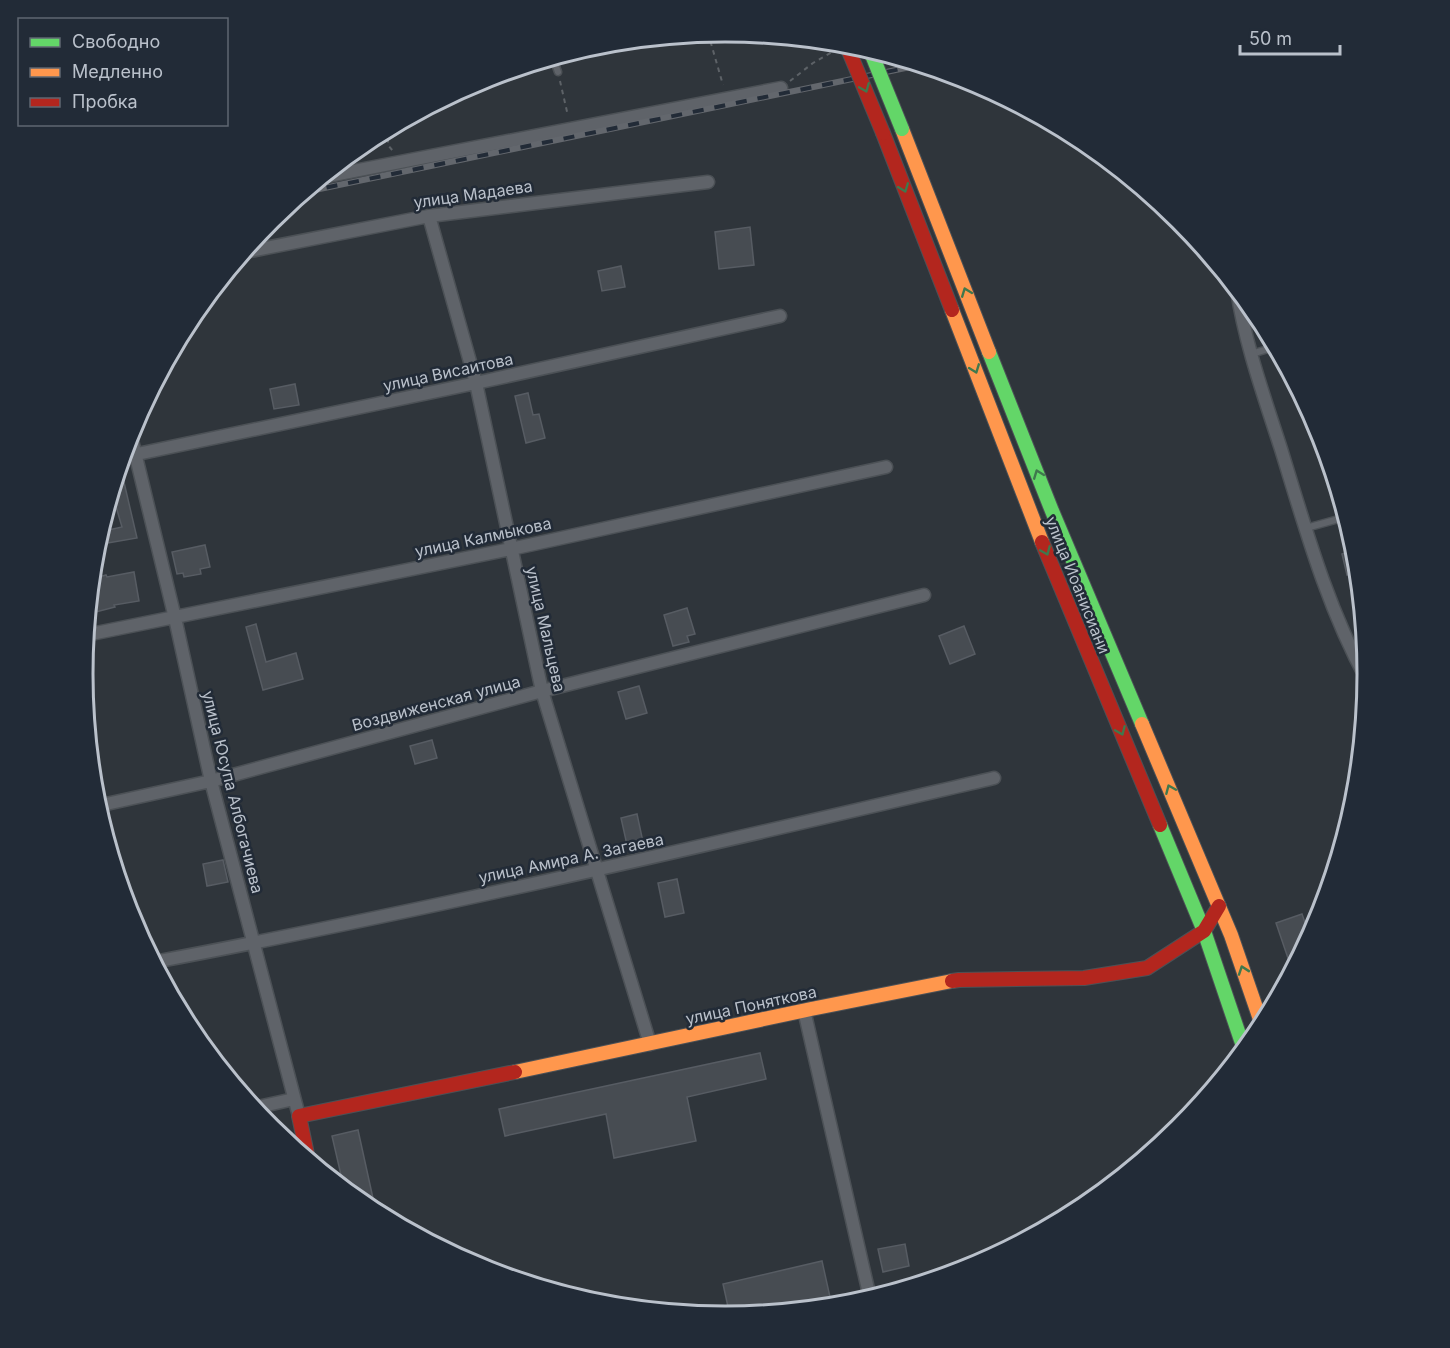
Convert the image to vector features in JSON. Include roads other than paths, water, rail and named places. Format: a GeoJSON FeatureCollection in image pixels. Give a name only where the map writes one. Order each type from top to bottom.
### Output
{"type":"FeatureCollection","features":[{"type":"Feature","properties":{"kind":"main road","name":"улица Иоанисиани"},"geometry":{"type":"LineString","coordinates":[[846,54],[883,133],[1040,536],[1204,931],[1240,1039]]}},
{"type":"Feature","properties":{"kind":"main road","name":"улица Иоанисиани"},"geometry":{"type":"LineString","coordinates":[[874,60],[1052,511],[1231,935],[1258,1013]]}},
{"type":"Feature","properties":{"kind":"main road"},"geometry":{"type":"LineString","coordinates":[[1219,906],[1204,931],[1231,935]]}},
{"type":"Feature","properties":{"kind":"main road","name":"улица Поняткова"},"geometry":{"type":"LineString","coordinates":[[299,1116],[804,1010],[959,980],[1084,978],[1147,968],[1204,931]]}},
{"type":"Feature","properties":{"kind":"main road","name":"улица Юсупа Албогачиева"},"geometry":{"type":"LineString","coordinates":[[299,1116],[305,1147]]}},
{"type":"Feature","properties":{"kind":"street"},"geometry":{"type":"LineString","coordinates":[[339,174],[781,88]]}},
{"type":"Feature","properties":{"kind":"street","name":"улица Мадаева"},"geometry":{"type":"LineString","coordinates":[[257,250],[429,216],[708,182]]}},
{"type":"Feature","properties":{"kind":"street","name":"улица Мальцева"},"geometry":{"type":"LineString","coordinates":[[429,216],[477,383],[542,691],[650,1044]]}},
{"type":"Feature","properties":{"kind":"street"},"geometry":{"type":"LineString","coordinates":[[1239,308],[1251,354],[1313,554],[1357,661]]}},
{"type":"Feature","properties":{"kind":"street","name":"улица Висаитова"},"geometry":{"type":"LineString","coordinates":[[132,456],[780,316]]}},
{"type":"Feature","properties":{"kind":"street","name":"улица Юсупа Албогачиева"},"geometry":{"type":"LineString","coordinates":[[135,450],[211,782],[299,1116]]}},
{"type":"Feature","properties":{"kind":"street","name":"улица Калмыкова"},"geometry":{"type":"LineString","coordinates":[[94,633],[511,549],[886,467]]}},
{"type":"Feature","properties":{"kind":"street","name":"Воздвиженская улица"},"geometry":{"type":"LineString","coordinates":[[107,805],[211,782],[542,691],[924,595]]}},
{"type":"Feature","properties":{"kind":"street","name":"улица Амира А. Загаева"},"geometry":{"type":"LineString","coordinates":[[162,961],[255,943],[597,870],[994,778]]}},
{"type":"Feature","properties":{"kind":"street"},"geometry":{"type":"LineString","coordinates":[[804,1010],[868,1289]]}},
{"type":"Feature","properties":{"kind":"street"},"geometry":{"type":"LineString","coordinates":[[264,1106],[294,1099]]}},
{"type":"Feature","properties":{"kind":"lane"},"geometry":{"type":"LineString","coordinates":[[556,66],[558,72]]}},
{"type":"Feature","properties":{"kind":"lane"},"geometry":{"type":"LineString","coordinates":[[1251,354],[1267,349]]}},
{"type":"Feature","properties":{"kind":"lane"},"geometry":{"type":"LineString","coordinates":[[1305,528],[1337,519]]}},
{"type":"Feature","properties":{"kind":"railway"},"geometry":{"type":"LineString","coordinates":[[321,189],[903,68]]}}]}
